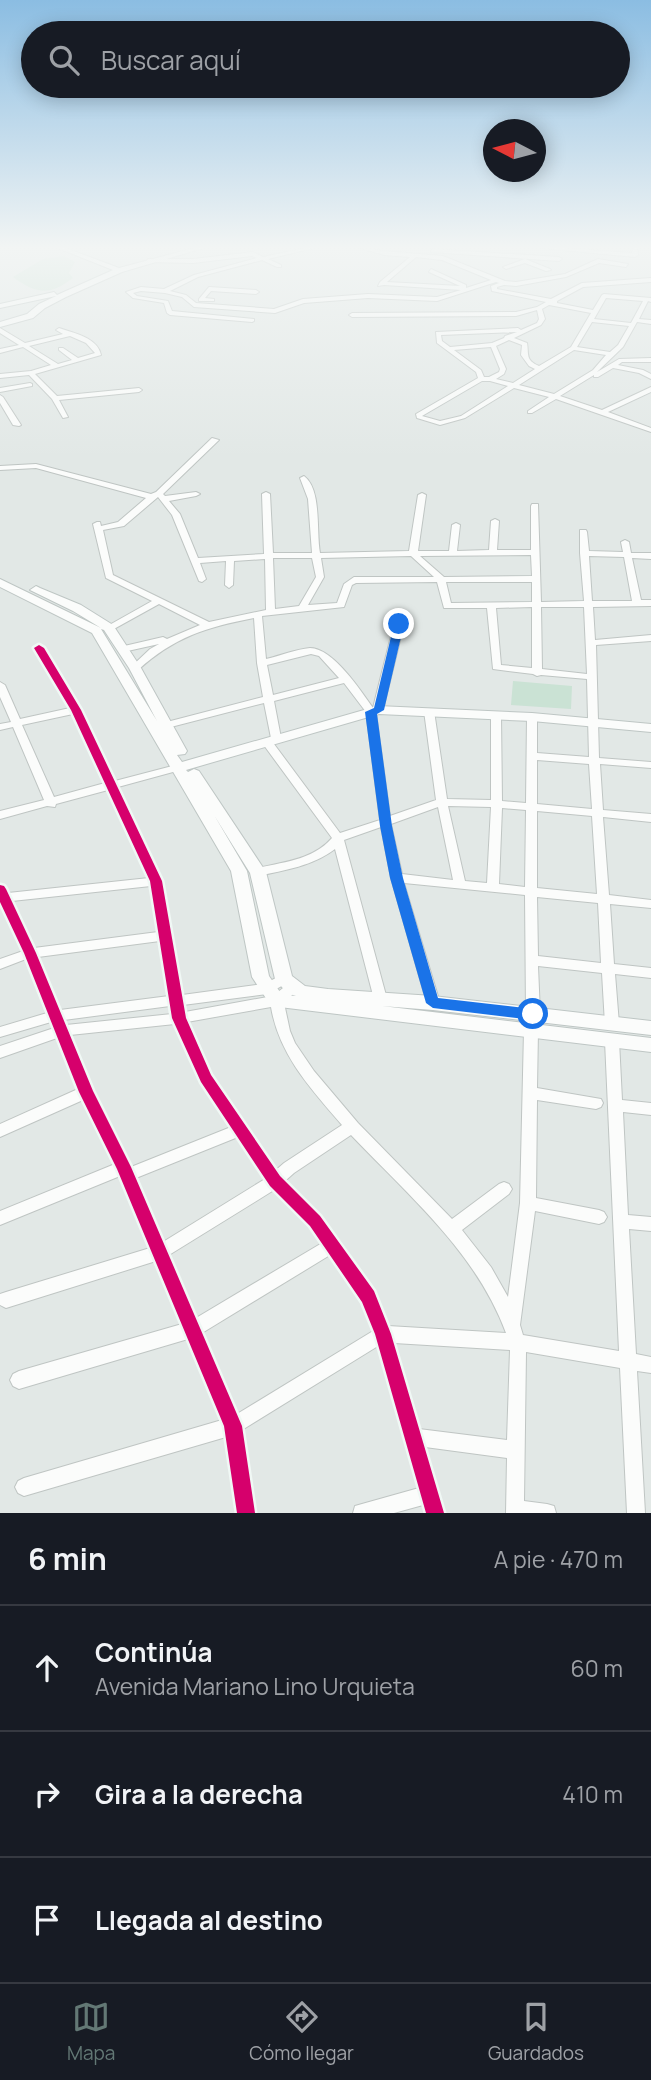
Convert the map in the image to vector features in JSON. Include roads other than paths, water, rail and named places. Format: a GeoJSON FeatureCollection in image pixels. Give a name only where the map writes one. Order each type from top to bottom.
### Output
{"type":"FeatureCollection","features":[{"type":"Feature","properties":{"kind":"main road"},"geometry":{"type":"LineString","coordinates":[[0,328],[26,318]]}},
{"type":"Feature","properties":{"kind":"main road"},"geometry":{"type":"LineString","coordinates":[[0,574],[77,608],[109,628],[123,649],[167,725],[183,765],[239,871],[261,977],[272,995],[531,1031],[612,1032],[651,1028]]}},
{"type":"Feature","properties":{"kind":"main road"},"geometry":{"type":"LineString","coordinates":[[0,582],[97,631],[183,765],[258,872],[289,983],[328,996],[433,1003],[533,1014],[612,1032],[651,1045]]}},
{"type":"Feature","properties":{"kind":"main road"},"geometry":{"type":"LineString","coordinates":[[183,765],[375,711],[496,715],[651,728]]}},
{"type":"Feature","properties":{"kind":"street"},"geometry":{"type":"LineString","coordinates":[[223,318],[251,320]]}},
{"type":"Feature","properties":{"kind":"street"},"geometry":{"type":"LineString","coordinates":[[448,349],[492,345],[542,322],[541,318]]}},
{"type":"Feature","properties":{"kind":"street"},"geometry":{"type":"LineString","coordinates":[[530,412],[595,371],[621,346],[638,318]]}},
{"type":"Feature","properties":{"kind":"street"},"geometry":{"type":"LineString","coordinates":[[649,428],[556,397],[512,386],[490,379],[481,379],[418,415],[428,421],[449,422],[490,402],[512,386],[573,348],[591,320],[651,322]]}},
{"type":"Feature","properties":{"kind":"street"},"geometry":{"type":"LineString","coordinates":[[0,328],[57,366]]}},
{"type":"Feature","properties":{"kind":"street"},"geometry":{"type":"LineString","coordinates":[[0,376],[31,373],[99,352],[95,346],[59,330]]}},
{"type":"Feature","properties":{"kind":"street"},"geometry":{"type":"LineString","coordinates":[[481,379],[479,371],[439,342],[438,333],[523,330]]}},
{"type":"Feature","properties":{"kind":"street"},"geometry":{"type":"LineString","coordinates":[[0,351],[70,334]]}},
{"type":"Feature","properties":{"kind":"street"},"geometry":{"type":"LineString","coordinates":[[507,337],[526,344],[524,355],[531,365],[540,369]]}},
{"type":"Feature","properties":{"kind":"street"},"geometry":{"type":"LineString","coordinates":[[490,379],[503,371],[492,345]]}},
{"type":"Feature","properties":{"kind":"street"},"geometry":{"type":"LineString","coordinates":[[573,348],[611,354]]}},
{"type":"Feature","properties":{"kind":"street"},"geometry":{"type":"LineString","coordinates":[[61,349],[78,360]]}},
{"type":"Feature","properties":{"kind":"street"},"geometry":{"type":"LineString","coordinates":[[575,384],[586,381],[626,359],[651,360]]}},
{"type":"Feature","properties":{"kind":"street"},"geometry":{"type":"LineString","coordinates":[[613,366],[641,371],[651,377]]}},
{"type":"Feature","properties":{"kind":"street"},"geometry":{"type":"LineString","coordinates":[[31,373],[55,398],[65,417]]}},
{"type":"Feature","properties":{"kind":"street"},"geometry":{"type":"LineString","coordinates":[[0,390],[30,385]]}},
{"type":"Feature","properties":{"kind":"street"},"geometry":{"type":"LineString","coordinates":[[603,412],[651,389]]}},
{"type":"Feature","properties":{"kind":"street"},"geometry":{"type":"LineString","coordinates":[[55,398],[139,390]]}},
{"type":"Feature","properties":{"kind":"street"},"geometry":{"type":"LineString","coordinates":[[0,397],[17,425]]}},
{"type":"Feature","properties":{"kind":"street"},"geometry":{"type":"LineString","coordinates":[[210,626],[110,576],[97,527],[121,524],[158,497],[215,440]]}},
{"type":"Feature","properties":{"kind":"street"},"geometry":{"type":"LineString","coordinates":[[2,465],[36,466],[158,497],[196,494]]}},
{"type":"Feature","properties":{"kind":"street"},"geometry":{"type":"LineString","coordinates":[[302,608],[320,577],[314,544],[312,499],[304,478]]}},
{"type":"Feature","properties":{"kind":"street"},"geometry":{"type":"LineString","coordinates":[[265,494],[271,612]]}},
{"type":"Feature","properties":{"kind":"street"},"geometry":{"type":"LineString","coordinates":[[413,554],[422,495]]}},
{"type":"Feature","properties":{"kind":"street"},"geometry":{"type":"LineString","coordinates":[[158,497],[176,514],[202,579]]}},
{"type":"Feature","properties":{"kind":"street"},"geometry":{"type":"LineString","coordinates":[[535,506],[537,673]]}},
{"type":"Feature","properties":{"kind":"street"},"geometry":{"type":"LineString","coordinates":[[493,552],[495,520]]}},
{"type":"Feature","properties":{"kind":"street"},"geometry":{"type":"LineString","coordinates":[[453,553],[456,525]]}},
{"type":"Feature","properties":{"kind":"street"},"geometry":{"type":"LineString","coordinates":[[583,532],[636,1513]]}},
{"type":"Feature","properties":{"kind":"street"},"geometry":{"type":"LineString","coordinates":[[625,541],[637,604]]}},
{"type":"Feature","properties":{"kind":"street"},"geometry":{"type":"LineString","coordinates":[[195,561],[270,556],[534,552]]}},
{"type":"Feature","properties":{"kind":"street"},"geometry":{"type":"LineString","coordinates":[[584,553],[651,556]]}},
{"type":"Feature","properties":{"kind":"street"},"geometry":{"type":"LineString","coordinates":[[413,554],[441,579],[447,606],[651,603]]}},
{"type":"Feature","properties":{"kind":"street"},"geometry":{"type":"LineString","coordinates":[[229,585],[230,559]]}},
{"type":"Feature","properties":{"kind":"street"},"geometry":{"type":"LineString","coordinates":[[123,649],[271,612],[341,605],[348,584],[354,580],[536,579]]}},
{"type":"Feature","properties":{"kind":"street"},"geometry":{"type":"LineString","coordinates":[[109,628],[158,601]]}},
{"type":"Feature","properties":{"kind":"street"},"geometry":{"type":"LineString","coordinates":[[491,605],[494,664],[537,673],[592,677]]}},
{"type":"Feature","properties":{"kind":"street"},"geometry":{"type":"LineString","coordinates":[[258,616],[272,740],[338,838],[380,999]]}},
{"type":"Feature","properties":{"kind":"street"},"geometry":{"type":"LineString","coordinates":[[399,624],[375,711],[385,820],[397,878],[433,1003]]}},
{"type":"Feature","properties":{"kind":"street"},"geometry":{"type":"LineString","coordinates":[[591,643],[651,638]]}},
{"type":"Feature","properties":{"kind":"street"},"geometry":{"type":"LineString","coordinates":[[135,668],[146,655],[169,639]]}},
{"type":"Feature","properties":{"kind":"street"},"geometry":{"type":"LineString","coordinates":[[39,648],[76,709],[156,881],[179,1018],[206,1078],[275,1181],[304,1208],[368,1297],[383,1334],[435,1513]]}},
{"type":"Feature","properties":{"kind":"street"},"geometry":{"type":"LineString","coordinates":[[262,663],[314,651],[325,656],[375,711]]}},
{"type":"Feature","properties":{"kind":"street"},"geometry":{"type":"LineString","coordinates":[[167,725],[346,678]]}},
{"type":"Feature","properties":{"kind":"street"},"geometry":{"type":"LineString","coordinates":[[0,685],[51,804]]}},
{"type":"Feature","properties":{"kind":"street"},"geometry":{"type":"LineString","coordinates":[[0,727],[76,709]]}},
{"type":"Feature","properties":{"kind":"street"},"geometry":{"type":"LineString","coordinates":[[429,711],[442,802],[460,883]]}},
{"type":"Feature","properties":{"kind":"street"},"geometry":{"type":"LineString","coordinates":[[493,889],[497,803],[496,715]]}},
{"type":"Feature","properties":{"kind":"street"},"geometry":{"type":"LineString","coordinates":[[533,718],[534,807],[530,892],[533,1014]]}},
{"type":"Feature","properties":{"kind":"street"},"geometry":{"type":"LineString","coordinates":[[533,756],[651,765]]}},
{"type":"Feature","properties":{"kind":"street"},"geometry":{"type":"LineString","coordinates":[[0,815],[51,804],[183,765]]}},
{"type":"Feature","properties":{"kind":"street"},"geometry":{"type":"LineString","coordinates":[[258,872],[317,857],[329,850],[338,838],[442,802],[497,803],[651,818]]}},
{"type":"Feature","properties":{"kind":"street"},"geometry":{"type":"LineString","coordinates":[[397,878],[651,904]]}},
{"type":"Feature","properties":{"kind":"street"},"geometry":{"type":"LineString","coordinates":[[156,881],[2,894],[30,953],[86,1092],[126,1171],[233,1426],[246,1513]]}},
{"type":"Feature","properties":{"kind":"street"},"geometry":{"type":"LineString","coordinates":[[0,964],[30,953],[165,936]]}},
{"type":"Feature","properties":{"kind":"street"},"geometry":{"type":"LineString","coordinates":[[531,960],[651,973]]}},
{"type":"Feature","properties":{"kind":"street"},"geometry":{"type":"LineString","coordinates":[[0,1052],[62,1031],[179,1018],[272,995],[289,983]]}},
{"type":"Feature","properties":{"kind":"street"},"geometry":{"type":"LineString","coordinates":[[0,1032],[54,1016],[176,1001],[272,995]]}},
{"type":"Feature","properties":{"kind":"street"},"geometry":{"type":"LineString","coordinates":[[272,995],[280,1027],[293,1056],[351,1127],[452,1229],[484,1273],[512,1322],[518,1342],[515,1511],[547,1513]]}},
{"type":"Feature","properties":{"kind":"street"},"geometry":{"type":"LineString","coordinates":[[512,1322],[528,1203],[531,1031]]}},
{"type":"Feature","properties":{"kind":"street"},"geometry":{"type":"LineString","coordinates":[[0,1131],[86,1092]]}},
{"type":"Feature","properties":{"kind":"street"},"geometry":{"type":"LineString","coordinates":[[529,1093],[596,1103]]}},
{"type":"Feature","properties":{"kind":"street"},"geometry":{"type":"LineString","coordinates":[[615,1105],[651,1109]]}},
{"type":"Feature","properties":{"kind":"street"},"geometry":{"type":"LineString","coordinates":[[6,1300],[159,1252],[275,1181],[289,1168],[351,1127]]}},
{"type":"Feature","properties":{"kind":"street"},"geometry":{"type":"LineString","coordinates":[[0,1218],[239,1130]]}},
{"type":"Feature","properties":{"kind":"street"},"geometry":{"type":"LineString","coordinates":[[452,1229],[504,1189]]}},
{"type":"Feature","properties":{"kind":"street"},"geometry":{"type":"LineString","coordinates":[[528,1203],[599,1217]]}},
{"type":"Feature","properties":{"kind":"street"},"geometry":{"type":"LineString","coordinates":[[622,1221],[651,1224]]}},
{"type":"Feature","properties":{"kind":"street"},"geometry":{"type":"LineString","coordinates":[[19,1380],[193,1329],[333,1245]]}},
{"type":"Feature","properties":{"kind":"street"},"geometry":{"type":"LineString","coordinates":[[24,1487],[233,1426],[383,1334],[518,1342],[651,1365]]}},
{"type":"Feature","properties":{"kind":"street"},"geometry":{"type":"LineString","coordinates":[[413,1437],[517,1450]]}},
{"type":"Feature","properties":{"kind":"street"},"geometry":{"type":"LineString","coordinates":[[362,1513],[429,1494]]}}]}
